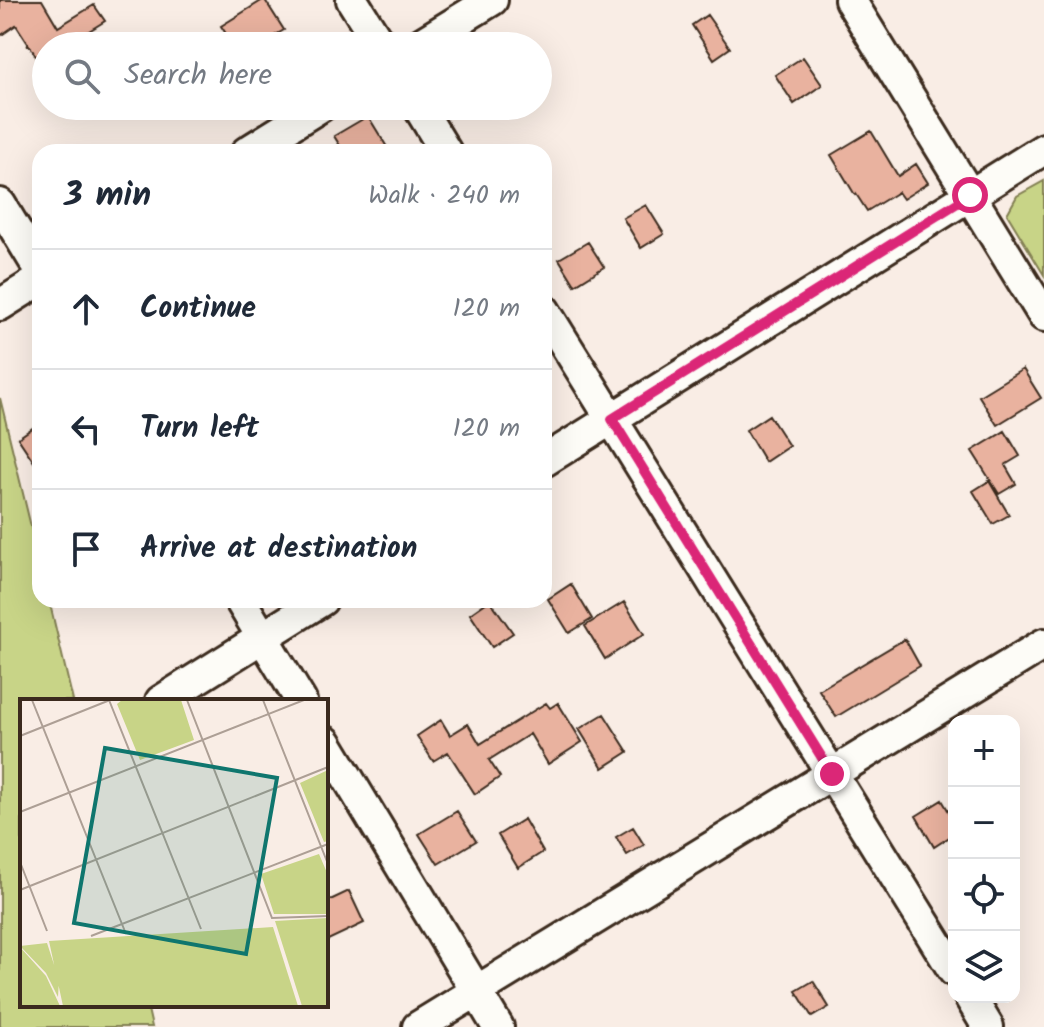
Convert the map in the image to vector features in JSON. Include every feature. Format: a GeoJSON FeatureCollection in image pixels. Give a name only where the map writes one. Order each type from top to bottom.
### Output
{"type":"FeatureCollection","features":[{"type":"Feature","properties":{"kind":"street"},"geometry":{"type":"LineString","coordinates":[[352,0],[372,32]]}},
{"type":"Feature","properties":{"kind":"street"},"geometry":{"type":"LineString","coordinates":[[440,32],[492,0]]}},
{"type":"Feature","properties":{"kind":"street"},"geometry":{"type":"LineString","coordinates":[[850,0],[1044,316]]}},
{"type":"Feature","properties":{"kind":"street"},"geometry":{"type":"LineString","coordinates":[[260,144],[298,120]]}},
{"type":"Feature","properties":{"kind":"street"},"geometry":{"type":"LineString","coordinates":[[427,120],[441,144]]}},
{"type":"Feature","properties":{"kind":"street"},"geometry":{"type":"LineString","coordinates":[[552,456],[1044,149]]}},
{"type":"Feature","properties":{"kind":"street"},"geometry":{"type":"LineString","coordinates":[[0,204],[32,257]]}},
{"type":"Feature","properties":{"kind":"street"},"geometry":{"type":"LineString","coordinates":[[0,305],[32,285]]}},
{"type":"Feature","properties":{"kind":"street"},"geometry":{"type":"LineString","coordinates":[[552,323],[948,961]]}},
{"type":"Feature","properties":{"kind":"street"},"geometry":{"type":"LineString","coordinates":[[245,608],[300,699]]}},
{"type":"Feature","properties":{"kind":"street"},"geometry":{"type":"LineString","coordinates":[[164,699],[309,608]]}},
{"type":"Feature","properties":{"kind":"street"},"geometry":{"type":"LineString","coordinates":[[418,1027],[1044,644]]}},
{"type":"Feature","properties":{"kind":"street"},"geometry":{"type":"LineString","coordinates":[[328,745],[498,1027]]}},
{"type":"Feature","properties":{"kind":"street"},"geometry":{"type":"LineString","coordinates":[[974,1003],[988,1027]]}},
{"type":"Feature","properties":{"kind":"green space"},"geometry":{"type":"Polygon","coordinates":[[[1044,181],[1044,275],[1007,214],[1017,196],[1044,181]]]}},
{"type":"Feature","properties":{"kind":"green space"},"geometry":{"type":"Polygon","coordinates":[[[0,398],[32,531],[32,608],[51,608],[73,699],[20,699],[20,1007],[147,1007],[152,1027],[0,1027],[0,398]]]}},
{"type":"Feature","properties":{"kind":"building"},"geometry":{"type":"Polygon","coordinates":[[[0,0],[42,0],[58,27],[94,5],[105,21],[87,32],[32,32],[32,50],[16,25],[0,36],[0,0]]]}},
{"type":"Feature","properties":{"kind":"building"},"geometry":{"type":"Polygon","coordinates":[[[265,0],[284,30],[225,32],[221,26],[265,0]]]}},
{"type":"Feature","properties":{"kind":"building"},"geometry":{"type":"Polygon","coordinates":[[[707,15],[730,48],[714,59],[692,25],[707,15]]]}},
{"type":"Feature","properties":{"kind":"building"},"geometry":{"type":"Polygon","coordinates":[[[803,57],[822,85],[794,104],[775,75],[803,57]]]}},
{"type":"Feature","properties":{"kind":"building"},"geometry":{"type":"Polygon","coordinates":[[[361,120],[370,120],[385,144],[339,144],[334,136],[361,120]]]}},
{"type":"Feature","properties":{"kind":"building"},"geometry":{"type":"Polygon","coordinates":[[[871,131],[898,176],[916,164],[928,183],[903,199],[898,192],[867,211],[831,155],[871,131]]]}},
{"type":"Feature","properties":{"kind":"building"},"geometry":{"type":"Polygon","coordinates":[[[646,205],[664,234],[641,248],[623,218],[646,205]]]}},
{"type":"Feature","properties":{"kind":"building"},"geometry":{"type":"Polygon","coordinates":[[[588,242],[604,267],[575,285],[559,259],[588,242]]]}},
{"type":"Feature","properties":{"kind":"building"},"geometry":{"type":"Polygon","coordinates":[[[1023,369],[1041,398],[997,425],[979,396],[1023,369]]]}},
{"type":"Feature","properties":{"kind":"building"},"geometry":{"type":"Polygon","coordinates":[[[769,415],[789,446],[765,462],[746,430],[769,415]]]}},
{"type":"Feature","properties":{"kind":"building"},"geometry":{"type":"Polygon","coordinates":[[[32,428],[32,459],[18,438],[32,428]]]}},
{"type":"Feature","properties":{"kind":"building"},"geometry":{"type":"Polygon","coordinates":[[[1005,431],[1020,456],[1005,465],[1016,484],[999,494],[972,451],[1005,431]]]}},
{"type":"Feature","properties":{"kind":"building"},"geometry":{"type":"Polygon","coordinates":[[[989,481],[1009,515],[993,524],[973,491],[989,481]]]}},
{"type":"Feature","properties":{"kind":"building"},"geometry":{"type":"Polygon","coordinates":[[[571,584],[592,619],[569,633],[552,605],[552,596],[571,584]]]}},
{"type":"Feature","properties":{"kind":"building"},"geometry":{"type":"Polygon","coordinates":[[[624,602],[644,634],[605,659],[585,626],[624,602]]]}},
{"type":"Feature","properties":{"kind":"building"},"geometry":{"type":"Polygon","coordinates":[[[479,608],[496,608],[513,633],[492,647],[470,614],[479,608]]]}},
{"type":"Feature","properties":{"kind":"building"},"geometry":{"type":"Polygon","coordinates":[[[905,639],[920,666],[836,717],[819,690],[905,639]]]}},
{"type":"Feature","properties":{"kind":"building"},"geometry":{"type":"Polygon","coordinates":[[[546,703],[550,708],[558,703],[582,742],[548,764],[530,734],[489,760],[500,777],[475,794],[448,752],[433,761],[417,736],[441,720],[450,735],[468,724],[480,744],[546,703]]]}},
{"type":"Feature","properties":{"kind":"building"},"geometry":{"type":"Polygon","coordinates":[[[604,714],[628,752],[603,768],[579,729],[604,714]]]}},
{"type":"Feature","properties":{"kind":"building"},"geometry":{"type":"Polygon","coordinates":[[[942,800],[948,810],[948,838],[934,847],[916,816],[942,800]]]}},
{"type":"Feature","properties":{"kind":"building"},"geometry":{"type":"Polygon","coordinates":[[[457,811],[476,841],[438,864],[419,834],[457,811]]]}},
{"type":"Feature","properties":{"kind":"building"},"geometry":{"type":"Polygon","coordinates":[[[524,819],[543,852],[518,868],[498,835],[524,819]]]}},
{"type":"Feature","properties":{"kind":"building"},"geometry":{"type":"Polygon","coordinates":[[[633,827],[644,845],[627,855],[616,837],[633,827]]]}},
{"type":"Feature","properties":{"kind":"building"},"geometry":{"type":"Polygon","coordinates":[[[349,891],[364,923],[328,940],[328,901],[349,891]]]}},
{"type":"Feature","properties":{"kind":"building"},"geometry":{"type":"Polygon","coordinates":[[[813,981],[829,1007],[812,1017],[796,991],[813,981]]]}},
{"type":"Feature","properties":{"kind":"route"},"geometry":{"type":"LineString","coordinates":[[832,774],[612,419],[970,195]]}}]}
